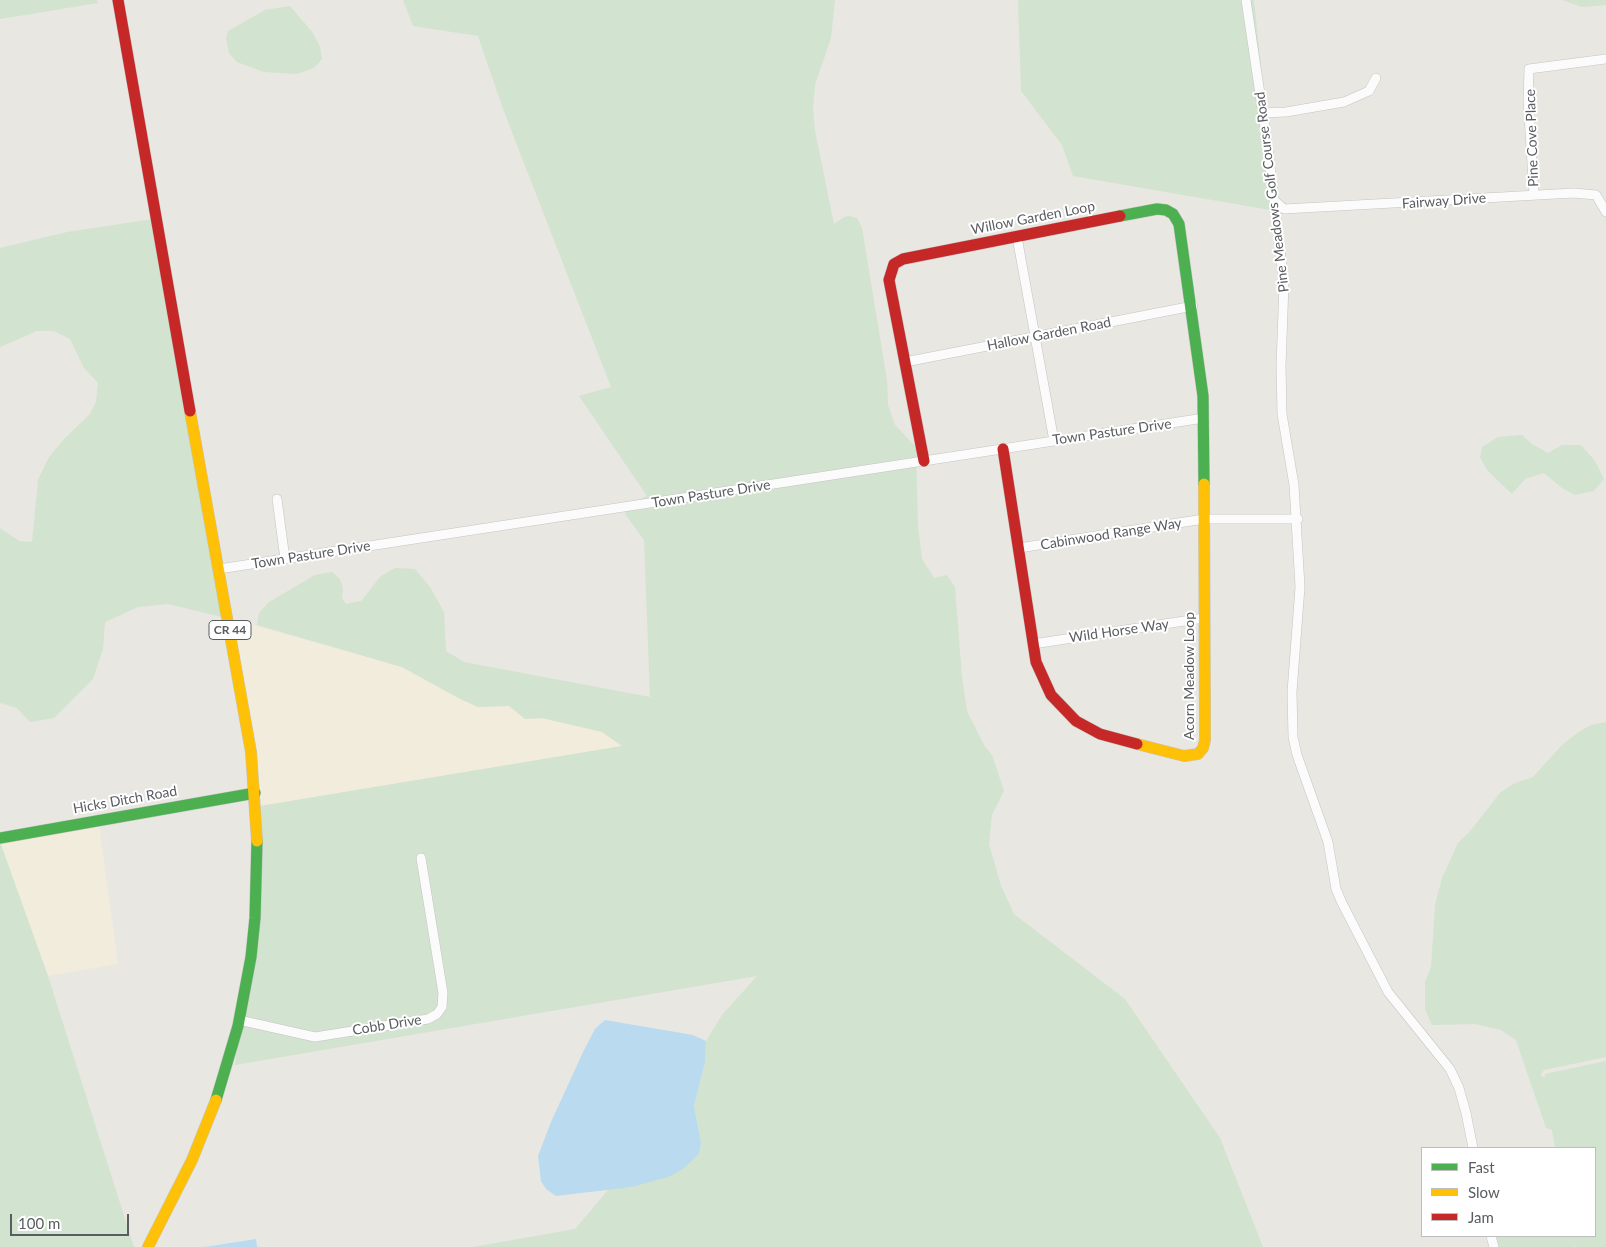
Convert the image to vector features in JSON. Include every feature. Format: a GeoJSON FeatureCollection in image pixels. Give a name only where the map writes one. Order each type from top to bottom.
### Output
{"type":"FeatureCollection","features":[{"type":"Feature","properties":{"kind":"street","name":"CR 44"},"geometry":{"type":"LineString","coordinates":[[118,0],[246,726],[255,793],[258,866],[250,965],[239,1020],[215,1105],[192,1160],[148,1247]]}},
{"type":"Feature","properties":{"kind":"street","name":"Pine Meadows Golf Course Road"},"geometry":{"type":"LineString","coordinates":[[1246,0],[1275,201],[1285,303],[1281,366],[1282,414],[1298,520],[1300,587],[1292,692],[1293,737],[1297,755],[1328,842],[1336,889],[1342,903],[1388,992],[1450,1069],[1459,1088],[1474,1147]]}},
{"type":"Feature","properties":{"kind":"street","name":"Pine Cove Place"},"geometry":{"type":"LineString","coordinates":[[1534,195],[1528,100],[1529,69],[1606,59]]}},
{"type":"Feature","properties":{"kind":"street"},"geometry":{"type":"LineString","coordinates":[[1263,113],[1291,111],[1344,102],[1369,91],[1376,78]]}},
{"type":"Feature","properties":{"kind":"street","name":"Fairway Drive"},"geometry":{"type":"LineString","coordinates":[[1275,201],[1284,209],[1534,195],[1592,194],[1601,201],[1606,212]]}},
{"type":"Feature","properties":{"kind":"street","name":"Willow Garden Loop"},"geometry":{"type":"LineString","coordinates":[[924,461],[889,277],[894,264],[904,259],[1158,210],[1169,211],[1178,221],[1199,350],[1204,418]]}},
{"type":"Feature","properties":{"kind":"street"},"geometry":{"type":"LineString","coordinates":[[1017,237],[1054,441]]}},
{"type":"Feature","properties":{"kind":"street","name":"Hallow Garden Road"},"geometry":{"type":"LineString","coordinates":[[905,362],[1192,306]]}},
{"type":"Feature","properties":{"kind":"street","name":"Town Pasture Drive"},"geometry":{"type":"LineString","coordinates":[[219,569],[1204,418]]}},
{"type":"Feature","properties":{"kind":"street","name":"Acorn Meadow Loop"},"geometry":{"type":"LineString","coordinates":[[1003,449],[1033,644],[1038,671],[1046,688],[1056,703],[1076,721],[1100,734],[1190,757],[1200,752],[1205,743],[1204,418]]}},
{"type":"Feature","properties":{"kind":"street"},"geometry":{"type":"LineString","coordinates":[[277,499],[285,559]]}},
{"type":"Feature","properties":{"kind":"street","name":"Cabinwood Range Way"},"geometry":{"type":"LineString","coordinates":[[1018,548],[1204,519],[1298,520]]}},
{"type":"Feature","properties":{"kind":"street","name":"Wild Horse Way"},"geometry":{"type":"LineString","coordinates":[[1033,644],[1204,618]]}},
{"type":"Feature","properties":{"kind":"street","name":"Hicks Ditch Road"},"geometry":{"type":"LineString","coordinates":[[0,838],[255,793]]}},
{"type":"Feature","properties":{"kind":"street","name":"Cobb Drive"},"geometry":{"type":"LineString","coordinates":[[239,1020],[315,1037],[428,1019],[437,1014],[442,1006],[443,993],[421,858]]}},
{"type":"Feature","properties":{"kind":"shaded area"},"geometry":{"type":"Polygon","coordinates":[[[232,619],[402,667],[478,707],[509,706],[525,719],[542,718],[603,732],[623,746],[260,806],[232,619]]]}},
{"type":"Feature","properties":{"kind":"shaded area"},"geometry":{"type":"Polygon","coordinates":[[[99,824],[118,964],[48,976],[0,842],[99,824]]]}},
{"type":"Feature","properties":{"kind":"green space"},"geometry":{"type":"Polygon","coordinates":[[[0,0],[97,0],[98,3],[0,19],[0,0]]]}},
{"type":"Feature","properties":{"kind":"green space"},"geometry":{"type":"Polygon","coordinates":[[[403,0],[835,0],[831,38],[815,85],[813,108],[815,131],[834,224],[849,216],[857,218],[862,228],[887,380],[888,405],[895,425],[916,447],[918,527],[922,559],[934,578],[947,575],[955,587],[962,677],[967,711],[985,747],[992,755],[1004,791],[992,815],[989,844],[1001,886],[1014,914],[1125,999],[1220,1138],[1263,1247],[473,1247],[575,1229],[609,1189],[632,1187],[701,1142],[694,1106],[705,1062],[706,1041],[722,1015],[757,976],[235,1065],[260,806],[622,746],[602,732],[542,718],[525,719],[509,706],[478,707],[402,667],[257,625],[259,613],[269,602],[315,575],[332,572],[340,579],[343,589],[342,598],[346,604],[361,601],[380,577],[395,568],[415,569],[430,587],[444,612],[446,651],[464,662],[650,697],[644,540],[625,514],[627,505],[647,496],[579,396],[611,387],[503,109],[478,36],[413,26],[403,0]]]}},
{"type":"Feature","properties":{"kind":"green space"},"geometry":{"type":"Polygon","coordinates":[[[1018,0],[1254,0],[1276,211],[1073,176],[1062,145],[1021,91],[1018,0]]]}},
{"type":"Feature","properties":{"kind":"green space"},"geometry":{"type":"Polygon","coordinates":[[[1563,0],[1606,0],[1606,5],[1581,7],[1563,0]]]}},
{"type":"Feature","properties":{"kind":"green space"},"geometry":{"type":"Polygon","coordinates":[[[290,6],[313,33],[320,47],[322,59],[314,68],[297,74],[264,72],[237,62],[229,53],[226,38],[228,31],[265,10],[290,6]]]}},
{"type":"Feature","properties":{"kind":"green space"},"geometry":{"type":"Polygon","coordinates":[[[153,219],[222,617],[168,604],[138,607],[105,622],[103,649],[93,679],[54,718],[30,722],[17,708],[0,703],[0,528],[19,541],[32,542],[38,480],[49,457],[64,439],[90,414],[96,402],[98,383],[84,368],[70,339],[54,331],[37,331],[0,347],[0,248],[67,232],[153,219]]]}},
{"type":"Feature","properties":{"kind":"green space"},"geometry":{"type":"Polygon","coordinates":[[[1522,435],[1532,444],[1548,453],[1562,445],[1581,445],[1595,461],[1604,479],[1594,491],[1575,495],[1562,488],[1544,473],[1525,479],[1512,494],[1487,470],[1480,457],[1482,447],[1498,437],[1522,435]]]}},
{"type":"Feature","properties":{"kind":"green space"},"geometry":{"type":"Polygon","coordinates":[[[1606,722],[1606,1057],[1544,1070],[1541,1074],[1542,1077],[1545,1077],[1545,1074],[1606,1061],[1606,1247],[1575,1247],[1574,1242],[1574,1247],[1491,1247],[1488,1237],[1596,1237],[1596,1147],[1555,1147],[1552,1130],[1546,1128],[1516,1040],[1501,1030],[1475,1024],[1432,1025],[1425,1009],[1425,982],[1431,967],[1435,905],[1442,878],[1458,843],[1471,830],[1500,793],[1513,784],[1533,777],[1561,746],[1591,725],[1606,722]]]}},
{"type":"Feature","properties":{"kind":"green space"},"geometry":{"type":"Polygon","coordinates":[[[0,842],[48,976],[134,1247],[0,1247],[0,842]]]}},
{"type":"Feature","properties":{"kind":"water"},"geometry":{"type":"Polygon","coordinates":[[[605,1020],[693,1035],[706,1041],[705,1062],[694,1106],[701,1142],[699,1154],[683,1169],[668,1177],[632,1187],[556,1196],[546,1189],[541,1181],[538,1156],[551,1122],[584,1050],[595,1029],[605,1020]]]}},
{"type":"Feature","properties":{"kind":"water"},"geometry":{"type":"Polygon","coordinates":[[[256,1239],[257,1247],[205,1247],[256,1239]]]}},
{"type":"Feature","properties":{"kind":"traffic: fast"},"geometry":{"type":"LineString","coordinates":[[1120,216],[1157,209],[1166,210],[1173,214],[1179,224],[1203,396],[1204,484]]}},
{"type":"Feature","properties":{"kind":"traffic: fast"},"geometry":{"type":"LineString","coordinates":[[0,838],[255,793]]}},
{"type":"Feature","properties":{"kind":"traffic: fast"},"geometry":{"type":"LineString","coordinates":[[216,1100],[238,1026],[251,957],[255,918],[257,841]]}},
{"type":"Feature","properties":{"kind":"traffic: slow"},"geometry":{"type":"LineString","coordinates":[[190,411],[251,752],[257,841]]}},
{"type":"Feature","properties":{"kind":"traffic: slow"},"geometry":{"type":"LineString","coordinates":[[1137,744],[1184,756],[1198,754],[1203,748],[1205,740],[1204,484]]}},
{"type":"Feature","properties":{"kind":"traffic: slow"},"geometry":{"type":"LineString","coordinates":[[148,1247],[192,1160],[216,1100]]}},
{"type":"Feature","properties":{"kind":"traffic: jam"},"geometry":{"type":"LineString","coordinates":[[118,0],[190,411]]}},
{"type":"Feature","properties":{"kind":"traffic: jam"},"geometry":{"type":"LineString","coordinates":[[924,461],[889,280],[894,264],[903,259],[1120,216]]}},
{"type":"Feature","properties":{"kind":"traffic: jam"},"geometry":{"type":"LineString","coordinates":[[1003,449],[1036,662],[1051,695],[1076,721],[1100,734],[1137,744]]}}]}
